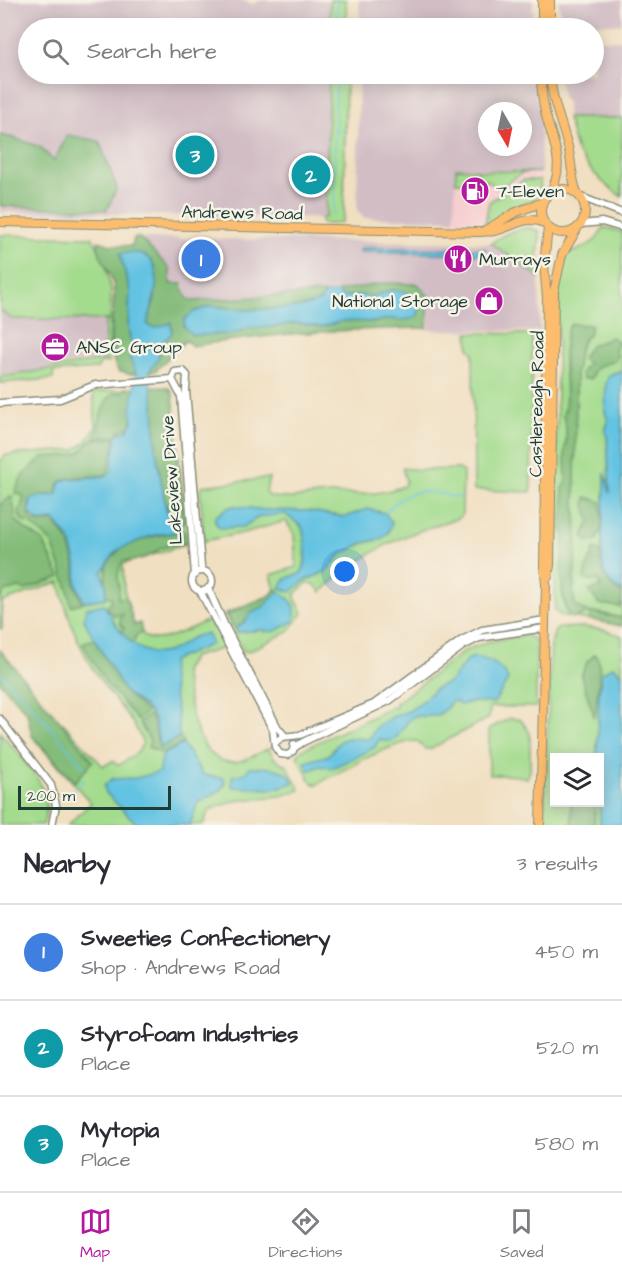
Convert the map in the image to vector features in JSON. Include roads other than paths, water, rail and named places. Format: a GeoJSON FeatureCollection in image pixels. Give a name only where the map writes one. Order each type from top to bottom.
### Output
{"type":"FeatureCollection","features":[{"type":"Feature","properties":{"kind":"main road"},"geometry":{"type":"LineString","coordinates":[[542,0],[542,18]]}},
{"type":"Feature","properties":{"kind":"main road"},"geometry":{"type":"LineString","coordinates":[[550,0],[550,18]]}},
{"type":"Feature","properties":{"kind":"main road"},"geometry":{"type":"LineString","coordinates":[[483,231],[514,213],[543,202],[549,194],[557,174],[558,155],[544,104],[543,84]]}},
{"type":"Feature","properties":{"kind":"main road"},"geometry":{"type":"LineString","coordinates":[[543,202],[542,216],[547,226],[553,231],[565,233],[579,227],[586,211],[571,179],[568,146],[553,100],[551,84]]}},
{"type":"Feature","properties":{"kind":"main road"},"geometry":{"type":"LineString","coordinates":[[549,194],[563,189],[579,195]]}},
{"type":"Feature","properties":{"kind":"main road","name":"Andrews Road"},"geometry":{"type":"LineString","coordinates":[[0,222],[492,232],[523,220],[535,221],[547,226]]}},
{"type":"Feature","properties":{"kind":"main road","name":"Castlereagh Road"},"geometry":{"type":"LineString","coordinates":[[540,825],[546,584],[544,566],[547,298],[544,265],[547,226]]}},
{"type":"Feature","properties":{"kind":"main road","name":"Castlereagh Road"},"geometry":{"type":"LineString","coordinates":[[546,584],[550,565],[554,291],[562,255],[579,227]]}},
{"type":"Feature","properties":{"kind":"street"},"geometry":{"type":"LineString","coordinates":[[579,195],[622,213]]}},
{"type":"Feature","properties":{"kind":"street"},"geometry":{"type":"LineString","coordinates":[[579,227],[602,222],[622,228]]}},
{"type":"Feature","properties":{"kind":"street"},"geometry":{"type":"LineString","coordinates":[[0,403],[60,399],[90,386],[128,382],[156,380],[181,385],[186,383],[187,375],[183,370],[175,372],[174,382]]}},
{"type":"Feature","properties":{"kind":"street","name":"Lakeview Drive"},"geometry":{"type":"LineString","coordinates":[[174,382],[181,396],[195,575]]}},
{"type":"Feature","properties":{"kind":"street","name":"Lakeview Drive"},"geometry":{"type":"LineString","coordinates":[[186,383],[203,572]]}},
{"type":"Feature","properties":{"kind":"street"},"geometry":{"type":"LineString","coordinates":[[200,591],[208,588],[212,580],[208,574],[203,572],[192,579],[193,586],[200,591],[278,728],[293,741],[294,748]]}},
{"type":"Feature","properties":{"kind":"street"},"geometry":{"type":"LineString","coordinates":[[208,588],[221,626]]}},
{"type":"Feature","properties":{"kind":"street"},"geometry":{"type":"LineString","coordinates":[[276,742],[279,738],[300,735],[374,704],[477,631],[545,624]]}},
{"type":"Feature","properties":{"kind":"street"},"geometry":{"type":"LineString","coordinates":[[231,643],[273,730],[276,750],[282,755],[288,755],[303,742],[389,701],[463,646],[479,638],[545,624]]}},
{"type":"Feature","properties":{"kind":"street"},"geometry":{"type":"LineString","coordinates":[[0,719],[51,785],[56,805],[52,825]]}},
{"type":"Feature","properties":{"kind":"water"},"geometry":{"type":"Polygon","coordinates":[[[360,248],[486,249],[482,254],[360,252],[360,248]]]}},
{"type":"Feature","properties":{"kind":"water"},"geometry":{"type":"Polygon","coordinates":[[[131,252],[143,255],[151,261],[155,270],[156,291],[147,324],[154,328],[171,323],[172,333],[158,347],[159,357],[149,372],[154,405],[156,451],[166,509],[171,518],[181,523],[181,531],[151,536],[116,551],[102,572],[106,585],[106,598],[84,602],[76,583],[76,562],[70,540],[54,520],[39,522],[29,512],[31,499],[56,495],[61,482],[68,479],[107,476],[111,472],[117,434],[127,431],[133,422],[131,410],[136,374],[130,358],[132,348],[128,328],[130,291],[120,254],[131,252]]]}},
{"type":"Feature","properties":{"kind":"water"},"geometry":{"type":"Polygon","coordinates":[[[392,290],[402,291],[419,300],[420,308],[417,317],[374,322],[343,321],[321,327],[296,323],[247,328],[233,334],[192,335],[184,327],[184,320],[193,312],[211,306],[244,310],[302,307],[321,301],[324,294],[339,292],[342,297],[363,295],[371,297],[392,290]]]}},
{"type":"Feature","properties":{"kind":"water"},"geometry":{"type":"Polygon","coordinates":[[[622,371],[622,591],[612,585],[605,575],[602,541],[605,473],[610,493],[607,435],[605,433],[608,421],[605,412],[606,383],[609,375],[622,371]]]}},
{"type":"Feature","properties":{"kind":"water"},"geometry":{"type":"Polygon","coordinates":[[[234,506],[264,510],[309,511],[345,517],[367,509],[385,513],[392,523],[388,533],[381,539],[363,543],[340,555],[325,572],[304,581],[291,592],[280,588],[285,580],[300,574],[305,564],[306,552],[302,527],[285,514],[259,517],[243,527],[220,528],[215,522],[215,517],[234,506]]]}},
{"type":"Feature","properties":{"kind":"water"},"geometry":{"type":"Polygon","coordinates":[[[279,591],[293,603],[294,621],[274,632],[262,630],[238,632],[235,629],[246,621],[250,614],[263,607],[279,591]]]}},
{"type":"Feature","properties":{"kind":"water"},"geometry":{"type":"Polygon","coordinates":[[[104,604],[115,623],[130,641],[148,652],[170,651],[202,634],[207,634],[212,644],[172,661],[171,671],[179,737],[160,748],[154,718],[145,707],[125,692],[84,619],[87,608],[104,604]]]}},
{"type":"Feature","properties":{"kind":"water"},"geometry":{"type":"Polygon","coordinates":[[[473,657],[494,664],[506,675],[508,680],[494,703],[473,702],[460,705],[456,701],[451,702],[439,714],[414,716],[391,741],[379,739],[375,747],[332,768],[319,766],[309,771],[305,762],[329,755],[340,741],[348,738],[369,739],[377,726],[394,716],[409,711],[436,688],[450,682],[467,660],[473,657]]]}},
{"type":"Feature","properties":{"kind":"water"},"geometry":{"type":"Polygon","coordinates":[[[613,666],[622,675],[622,825],[600,825],[600,807],[604,807],[604,753],[597,753],[599,692],[602,673],[613,666]]]}},
{"type":"Feature","properties":{"kind":"water"},"geometry":{"type":"Polygon","coordinates":[[[183,744],[203,775],[224,778],[225,784],[220,791],[198,802],[190,825],[138,825],[106,793],[104,786],[112,779],[137,778],[159,772],[163,754],[183,744]]]}},
{"type":"Feature","properties":{"kind":"water"},"geometry":{"type":"Polygon","coordinates":[[[250,767],[282,771],[291,778],[293,783],[273,789],[232,787],[232,776],[245,773],[250,767]]]}},
{"type":"Feature","properties":{"kind":"waterway"},"geometry":{"type":"LineString","coordinates":[[336,18],[337,0]]}},
{"type":"Feature","properties":{"kind":"waterway"},"geometry":{"type":"LineString","coordinates":[[334,215],[336,84]]}},
{"type":"Feature","properties":{"kind":"waterway"},"geometry":{"type":"LineString","coordinates":[[336,130],[344,130]]}},
{"type":"Feature","properties":{"kind":"waterway"},"geometry":{"type":"LineString","coordinates":[[385,513],[403,497],[420,492],[461,498]]}},
{"type":"Feature","properties":{"kind":"waterway"},"geometry":{"type":"LineString","coordinates":[[0,673],[85,768]]}},
{"type":"Feature","properties":{"kind":"waterway"},"geometry":{"type":"LineString","coordinates":[[66,796],[84,780]]}},
{"type":"Feature","properties":{"kind":"place","name":"Mytopia"},"geometry":{"type":"Point","coordinates":[195,155]}},
{"type":"Feature","properties":{"kind":"place","name":"Styrofoam Industries"},"geometry":{"type":"Point","coordinates":[311,175]}},
{"type":"Feature","properties":{"kind":"place","name":"7-Eleven"},"geometry":{"type":"Point","coordinates":[475,191]}},
{"type":"Feature","properties":{"kind":"place","name":"Sweeties Confectionery"},"geometry":{"type":"Point","coordinates":[201,259]}},
{"type":"Feature","properties":{"kind":"place","name":"Murrays"},"geometry":{"type":"Point","coordinates":[458,259]}},
{"type":"Feature","properties":{"kind":"place","name":"National Storage"},"geometry":{"type":"Point","coordinates":[489,301]}},
{"type":"Feature","properties":{"kind":"place","name":"ANSC Group"},"geometry":{"type":"Point","coordinates":[55,347]}}]}
